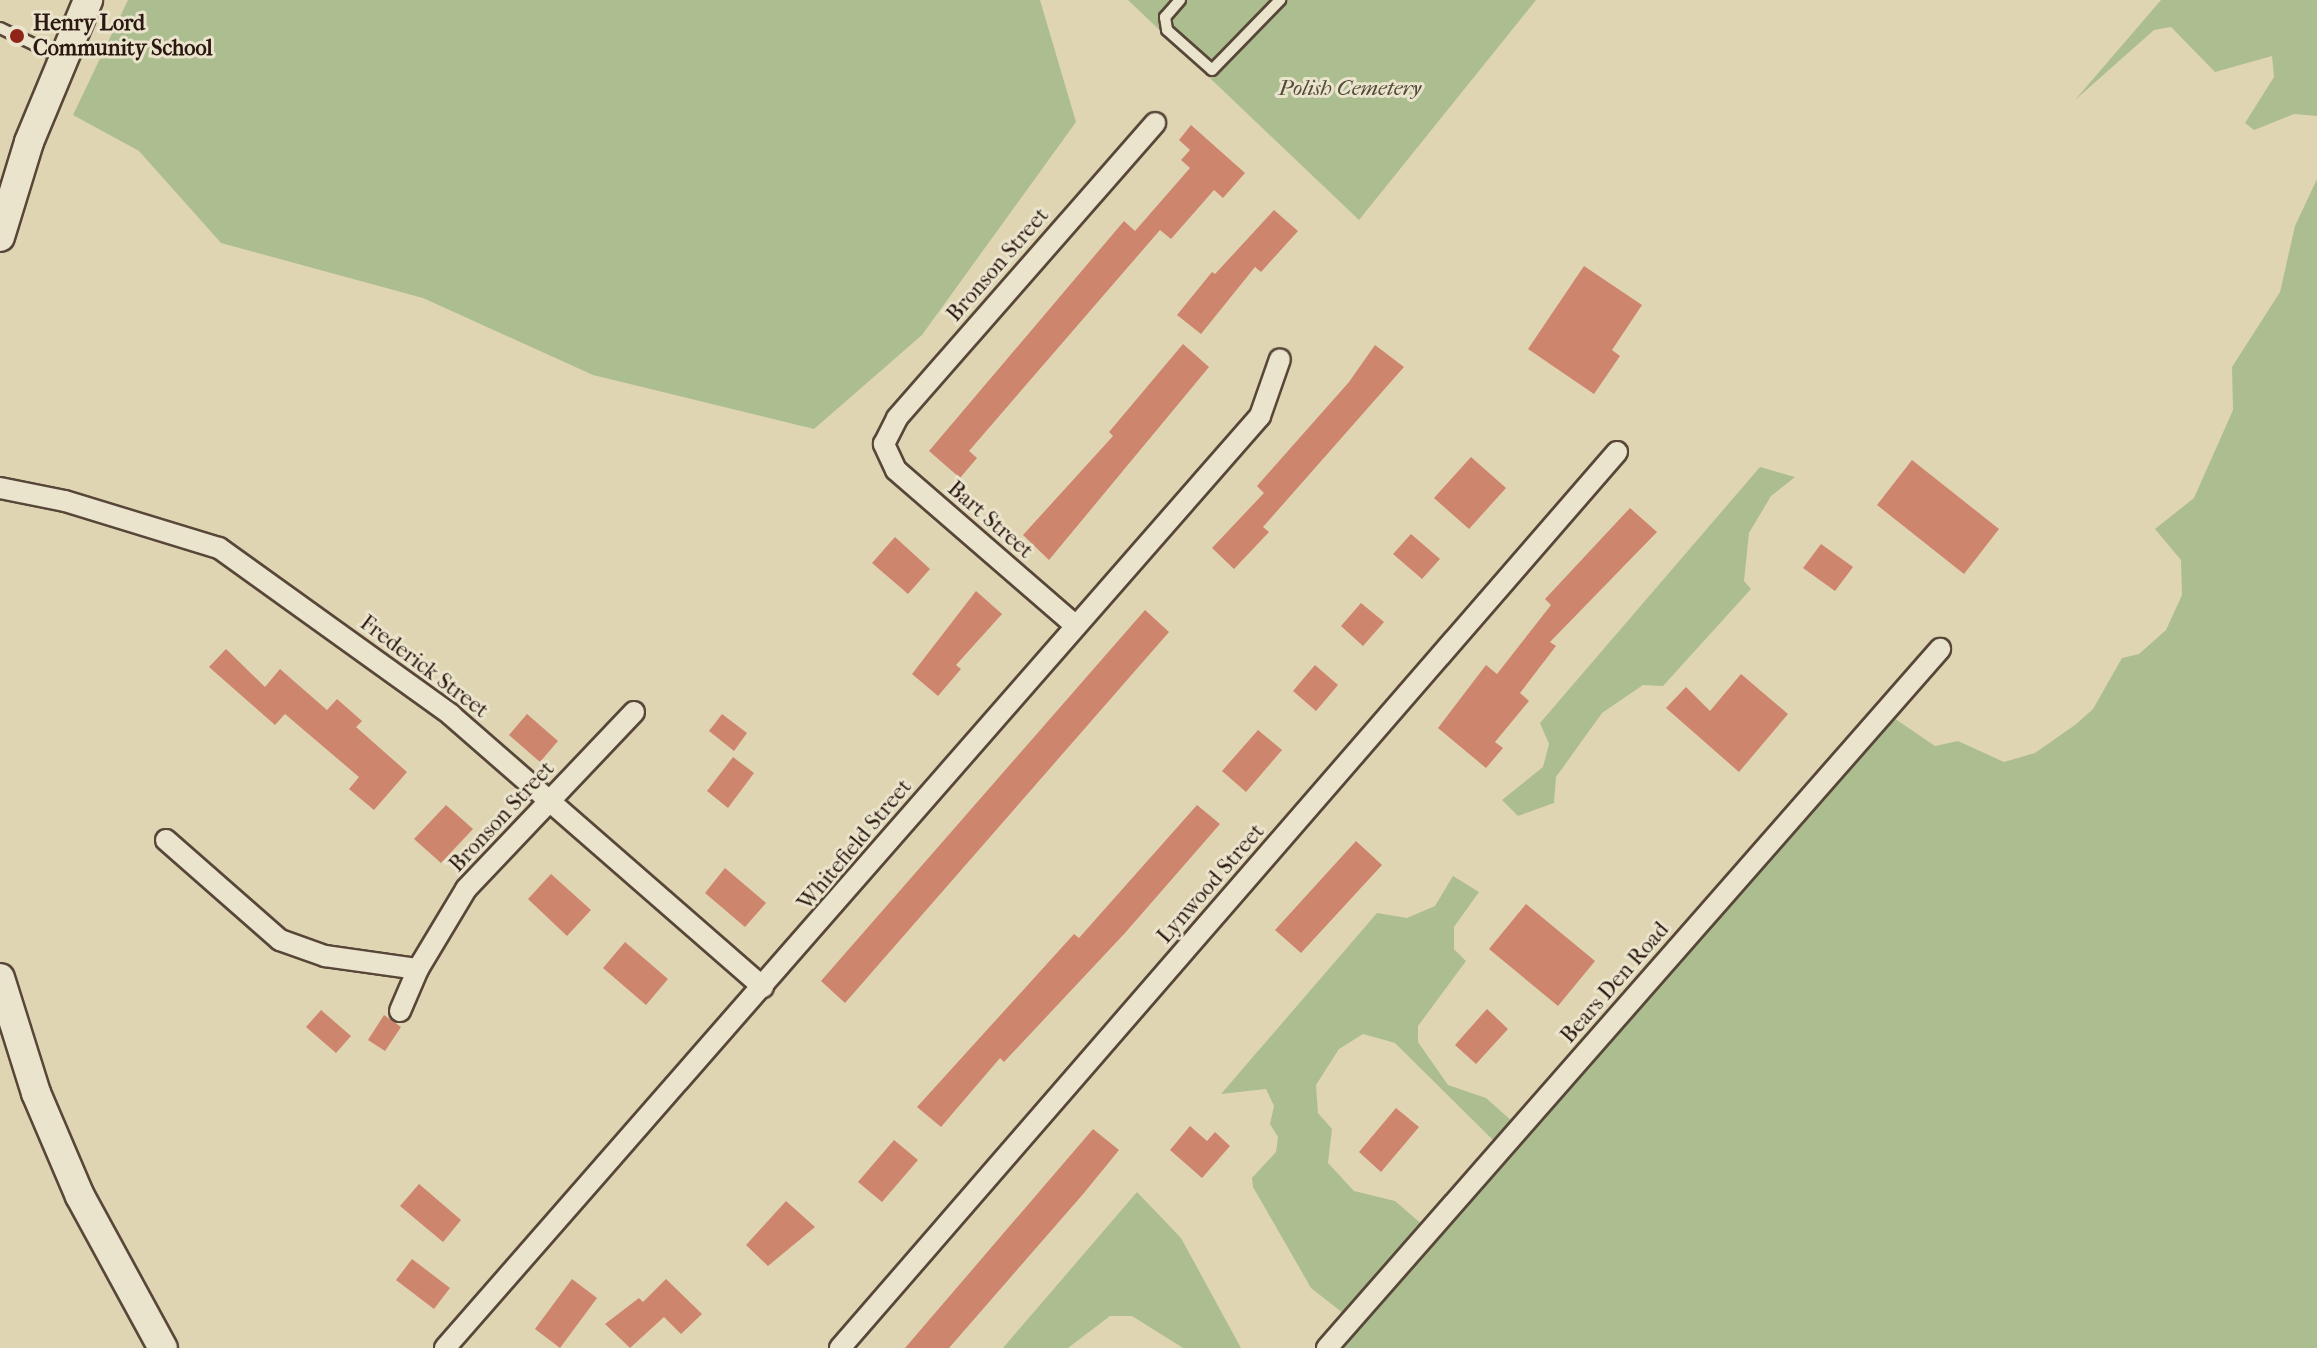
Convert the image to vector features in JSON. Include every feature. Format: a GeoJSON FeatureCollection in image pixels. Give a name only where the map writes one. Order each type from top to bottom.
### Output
{"type":"FeatureCollection","features":[{"type":"Feature","properties":{"kind":"main road"},"geometry":{"type":"LineString","coordinates":[[0,237],[62,58],[88,0]]}},
{"type":"Feature","properties":{"kind":"main road"},"geometry":{"type":"LineString","coordinates":[[0,978],[36,1093],[74,1183],[163,1348]]}},
{"type":"Feature","properties":{"kind":"street","name":"Bronson Street"},"geometry":{"type":"LineString","coordinates":[[884,444],[897,418],[1155,123]]}},
{"type":"Feature","properties":{"kind":"street","name":"Whitefield Street"},"geometry":{"type":"LineString","coordinates":[[445,1348],[1260,416],[1280,359]]}},
{"type":"Feature","properties":{"kind":"street","name":"Bart Street"},"geometry":{"type":"LineString","coordinates":[[884,444],[896,470],[1076,626]]}},
{"type":"Feature","properties":{"kind":"street","name":"Lynwood Street"},"geometry":{"type":"LineString","coordinates":[[840,1348],[1617,452]]}},
{"type":"Feature","properties":{"kind":"street","name":"Frederick Street"},"geometry":{"type":"LineString","coordinates":[[0,488],[65,501],[219,548],[451,715],[763,987]]}},
{"type":"Feature","properties":{"kind":"street","name":"Bears Den Road"},"geometry":{"type":"LineString","coordinates":[[1327,1348],[1940,649]]}},
{"type":"Feature","properties":{"kind":"street","name":"Bronson Street"},"geometry":{"type":"LineString","coordinates":[[400,1011],[418,969],[466,889],[634,712]]}},
{"type":"Feature","properties":{"kind":"street"},"geometry":{"type":"LineString","coordinates":[[166,840],[280,940],[325,956],[418,969]]}},
{"type":"Feature","properties":{"kind":"lane"},"geometry":{"type":"LineString","coordinates":[[1180,0],[1165,17],[1167,30],[1212,70],[1280,0]]}},
{"type":"Feature","properties":{"kind":"lane"},"geometry":{"type":"LineString","coordinates":[[0,28],[62,58]]}},
{"type":"Feature","properties":{"kind":"green space"},"geometry":{"type":"Polygon","coordinates":[[[128,0],[1040,0],[1076,122],[922,335],[814,429],[593,375],[423,298],[221,243],[139,151],[73,115],[128,0]]]}},
{"type":"Feature","properties":{"kind":"green space","name":"Polish Cemetery"},"geometry":{"type":"Polygon","coordinates":[[[1128,0],[1536,0],[1359,220],[1128,0]]]}},
{"type":"Feature","properties":{"kind":"green space"},"geometry":{"type":"Polygon","coordinates":[[[2161,0],[2317,0],[2317,116],[2294,114],[2254,130],[2245,123],[2274,77],[2272,56],[2215,72],[2171,27],[2154,30],[2075,100],[2161,0]]]}},
{"type":"Feature","properties":{"kind":"green space"},"geometry":{"type":"Polygon","coordinates":[[[2317,179],[2317,1348],[1336,1348],[1353,1321],[1311,1288],[1253,1187],[1252,1178],[1276,1152],[1278,1137],[1270,1124],[1274,1106],[1266,1089],[1221,1094],[1377,913],[1407,918],[1435,906],[1453,876],[1479,892],[1454,927],[1454,949],[1466,961],[1418,1026],[1418,1042],[1448,1085],[1486,1098],[1522,1130],[1888,714],[1935,746],[1958,741],[2004,762],[2035,753],[2075,725],[2093,709],[2122,658],[2139,654],[2166,630],[2182,595],[2181,560],[2155,529],[2194,498],[2233,410],[2232,367],[2280,292],[2295,226],[2317,179]],[[1363,1034],[1339,1049],[1316,1085],[1318,1113],[1332,1129],[1328,1163],[1354,1191],[1395,1201],[1432,1233],[1503,1150],[1395,1043],[1363,1034]]]}},
{"type":"Feature","properties":{"kind":"green space"},"geometry":{"type":"Polygon","coordinates":[[[1760,467],[1795,477],[1771,496],[1749,533],[1744,581],[1751,589],[1663,686],[1643,685],[1602,713],[1556,777],[1554,803],[1518,816],[1502,800],[1543,767],[1549,744],[1540,723],[1760,467]]]}},
{"type":"Feature","properties":{"kind":"green space"},"geometry":{"type":"Polygon","coordinates":[[[1137,1192],[1181,1238],[1241,1348],[1183,1348],[1132,1316],[1110,1316],[1068,1348],[1003,1348],[1137,1192]]]}},
{"type":"Feature","properties":{"kind":"building"},"geometry":{"type":"Polygon","coordinates":[[[1191,125],[1245,173],[1223,198],[1214,190],[1171,239],[1160,230],[969,451],[977,458],[960,478],[929,451],[1124,221],[1135,231],[1190,168],[1181,160],[1190,150],[1179,140],[1191,125]]]}},
{"type":"Feature","properties":{"kind":"building"},"geometry":{"type":"Polygon","coordinates":[[[1274,210],[1298,231],[1261,272],[1255,267],[1201,334],[1177,315],[1212,272],[1215,274],[1274,210]]]}},
{"type":"Feature","properties":{"kind":"building"},"geometry":{"type":"Polygon","coordinates":[[[1584,266],[1642,305],[1612,350],[1620,356],[1594,394],[1528,349],[1584,266]]]}},
{"type":"Feature","properties":{"kind":"building"},"geometry":{"type":"Polygon","coordinates":[[[1183,344],[1209,367],[1049,560],[1023,535],[1113,436],[1109,432],[1183,344]]]}},
{"type":"Feature","properties":{"kind":"building"},"geometry":{"type":"Polygon","coordinates":[[[1375,345],[1404,367],[1263,527],[1269,532],[1234,569],[1212,548],[1264,493],[1257,486],[1349,382],[1375,345]]]}},
{"type":"Feature","properties":{"kind":"building"},"geometry":{"type":"Polygon","coordinates":[[[1471,457],[1506,488],[1469,529],[1434,498],[1471,457]]]}},
{"type":"Feature","properties":{"kind":"building"},"geometry":{"type":"Polygon","coordinates":[[[1912,460],[1999,529],[1964,574],[1877,505],[1912,460]]]}},
{"type":"Feature","properties":{"kind":"building"},"geometry":{"type":"Polygon","coordinates":[[[1630,508],[1657,532],[1550,642],[1556,646],[1520,693],[1529,701],[1495,742],[1503,748],[1486,768],[1438,728],[1486,665],[1497,674],[1551,605],[1545,599],[1630,508]]]}},
{"type":"Feature","properties":{"kind":"building"},"geometry":{"type":"Polygon","coordinates":[[[1411,534],[1440,559],[1422,579],[1393,554],[1411,534]]]}},
{"type":"Feature","properties":{"kind":"building"},"geometry":{"type":"Polygon","coordinates":[[[895,537],[930,569],[908,594],[872,563],[895,537]]]}},
{"type":"Feature","properties":{"kind":"building"},"geometry":{"type":"Polygon","coordinates":[[[1821,544],[1853,567],[1835,591],[1803,568],[1821,544]]]}},
{"type":"Feature","properties":{"kind":"building"},"geometry":{"type":"Polygon","coordinates":[[[976,591],[1002,614],[956,665],[961,669],[938,696],[912,674],[976,591]]]}},
{"type":"Feature","properties":{"kind":"building"},"geometry":{"type":"Polygon","coordinates":[[[1361,603],[1384,622],[1363,646],[1341,626],[1361,603]]]}},
{"type":"Feature","properties":{"kind":"building"},"geometry":{"type":"Polygon","coordinates":[[[1145,610],[1169,632],[845,1003],[821,981],[1145,610]]]}},
{"type":"Feature","properties":{"kind":"building"},"geometry":{"type":"Polygon","coordinates":[[[226,649],[265,687],[280,669],[327,710],[337,699],[362,721],[356,727],[407,772],[374,810],[349,789],[359,777],[285,714],[275,725],[209,667],[226,649]]]}},
{"type":"Feature","properties":{"kind":"building"},"geometry":{"type":"Polygon","coordinates":[[[1315,665],[1338,685],[1316,711],[1293,691],[1315,665]]]}},
{"type":"Feature","properties":{"kind":"building"},"geometry":{"type":"Polygon","coordinates":[[[1741,674],[1788,714],[1739,772],[1666,708],[1686,687],[1710,711],[1741,674]]]}},
{"type":"Feature","properties":{"kind":"building"},"geometry":{"type":"Polygon","coordinates":[[[527,714],[558,741],[540,762],[509,735],[527,714]]]}},
{"type":"Feature","properties":{"kind":"building"},"geometry":{"type":"Polygon","coordinates":[[[722,714],[747,733],[734,751],[709,731],[722,714]]]}},
{"type":"Feature","properties":{"kind":"building"},"geometry":{"type":"Polygon","coordinates":[[[1258,730],[1282,750],[1246,792],[1222,771],[1258,730]]]}},
{"type":"Feature","properties":{"kind":"building"},"geometry":{"type":"Polygon","coordinates":[[[733,757],[754,773],[728,808],[707,791],[733,757]]]}},
{"type":"Feature","properties":{"kind":"building"},"geometry":{"type":"Polygon","coordinates":[[[446,805],[473,829],[441,863],[414,839],[446,805]]]}},
{"type":"Feature","properties":{"kind":"building"},"geometry":{"type":"Polygon","coordinates":[[[1197,805],[1220,824],[1125,933],[1004,1062],[1000,1058],[941,1127],[917,1107],[1074,934],[1079,938],[1197,805]]]}},
{"type":"Feature","properties":{"kind":"building"},"geometry":{"type":"Polygon","coordinates":[[[1356,841],[1382,865],[1301,953],[1275,930],[1356,841]]]}},
{"type":"Feature","properties":{"kind":"building"},"geometry":{"type":"Polygon","coordinates":[[[725,868],[766,903],[745,927],[705,893],[725,868]]]}},
{"type":"Feature","properties":{"kind":"building"},"geometry":{"type":"Polygon","coordinates":[[[551,874],[591,910],[567,936],[528,899],[551,874]]]}},
{"type":"Feature","properties":{"kind":"building"},"geometry":{"type":"Polygon","coordinates":[[[1526,904],[1595,961],[1558,1006],[1489,949],[1526,904]]]}},
{"type":"Feature","properties":{"kind":"building"},"geometry":{"type":"Polygon","coordinates":[[[625,942],[668,979],[646,1005],[603,968],[625,942]]]}},
{"type":"Feature","properties":{"kind":"building"},"geometry":{"type":"Polygon","coordinates":[[[1487,1009],[1508,1029],[1476,1064],[1455,1045],[1487,1009]]]}},
{"type":"Feature","properties":{"kind":"building"},"geometry":{"type":"Polygon","coordinates":[[[321,1010],[351,1036],[336,1053],[306,1027],[321,1010]]]}},
{"type":"Feature","properties":{"kind":"building"},"geometry":{"type":"Polygon","coordinates":[[[384,1015],[401,1027],[385,1051],[368,1040],[384,1015]]]}},
{"type":"Feature","properties":{"kind":"building"},"geometry":{"type":"Polygon","coordinates":[[[1396,1108],[1419,1127],[1381,1172],[1359,1152],[1396,1108]]]}},
{"type":"Feature","properties":{"kind":"building"},"geometry":{"type":"Polygon","coordinates":[[[1190,1126],[1207,1141],[1215,1132],[1230,1146],[1202,1178],[1170,1150],[1190,1126]]]}},
{"type":"Feature","properties":{"kind":"building"},"geometry":{"type":"Polygon","coordinates":[[[1093,1129],[1119,1150],[1084,1193],[949,1348],[905,1348],[1093,1129]]]}},
{"type":"Feature","properties":{"kind":"building"},"geometry":{"type":"Polygon","coordinates":[[[894,1140],[918,1160],[882,1202],[858,1182],[894,1140]]]}},
{"type":"Feature","properties":{"kind":"building"},"geometry":{"type":"Polygon","coordinates":[[[419,1184],[461,1220],[443,1242],[400,1206],[419,1184]]]}},
{"type":"Feature","properties":{"kind":"building"},"geometry":{"type":"Polygon","coordinates":[[[786,1201],[815,1227],[768,1266],[746,1245],[786,1201]]]}},
{"type":"Feature","properties":{"kind":"building"},"geometry":{"type":"Polygon","coordinates":[[[412,1259],[450,1288],[434,1309],[396,1280],[412,1259]]]}},
{"type":"Feature","properties":{"kind":"building"},"geometry":{"type":"Polygon","coordinates":[[[572,1279],[597,1298],[560,1348],[535,1329],[572,1279]]]}},
{"type":"Feature","properties":{"kind":"building"},"geometry":{"type":"Polygon","coordinates":[[[666,1279],[702,1314],[681,1334],[664,1317],[630,1348],[605,1324],[639,1298],[643,1302],[666,1279]]]}},
{"type":"Feature","properties":{"kind":"place","name":"Henry Lord Community School"},"geometry":{"type":"Point","coordinates":[17,36]}}]}
